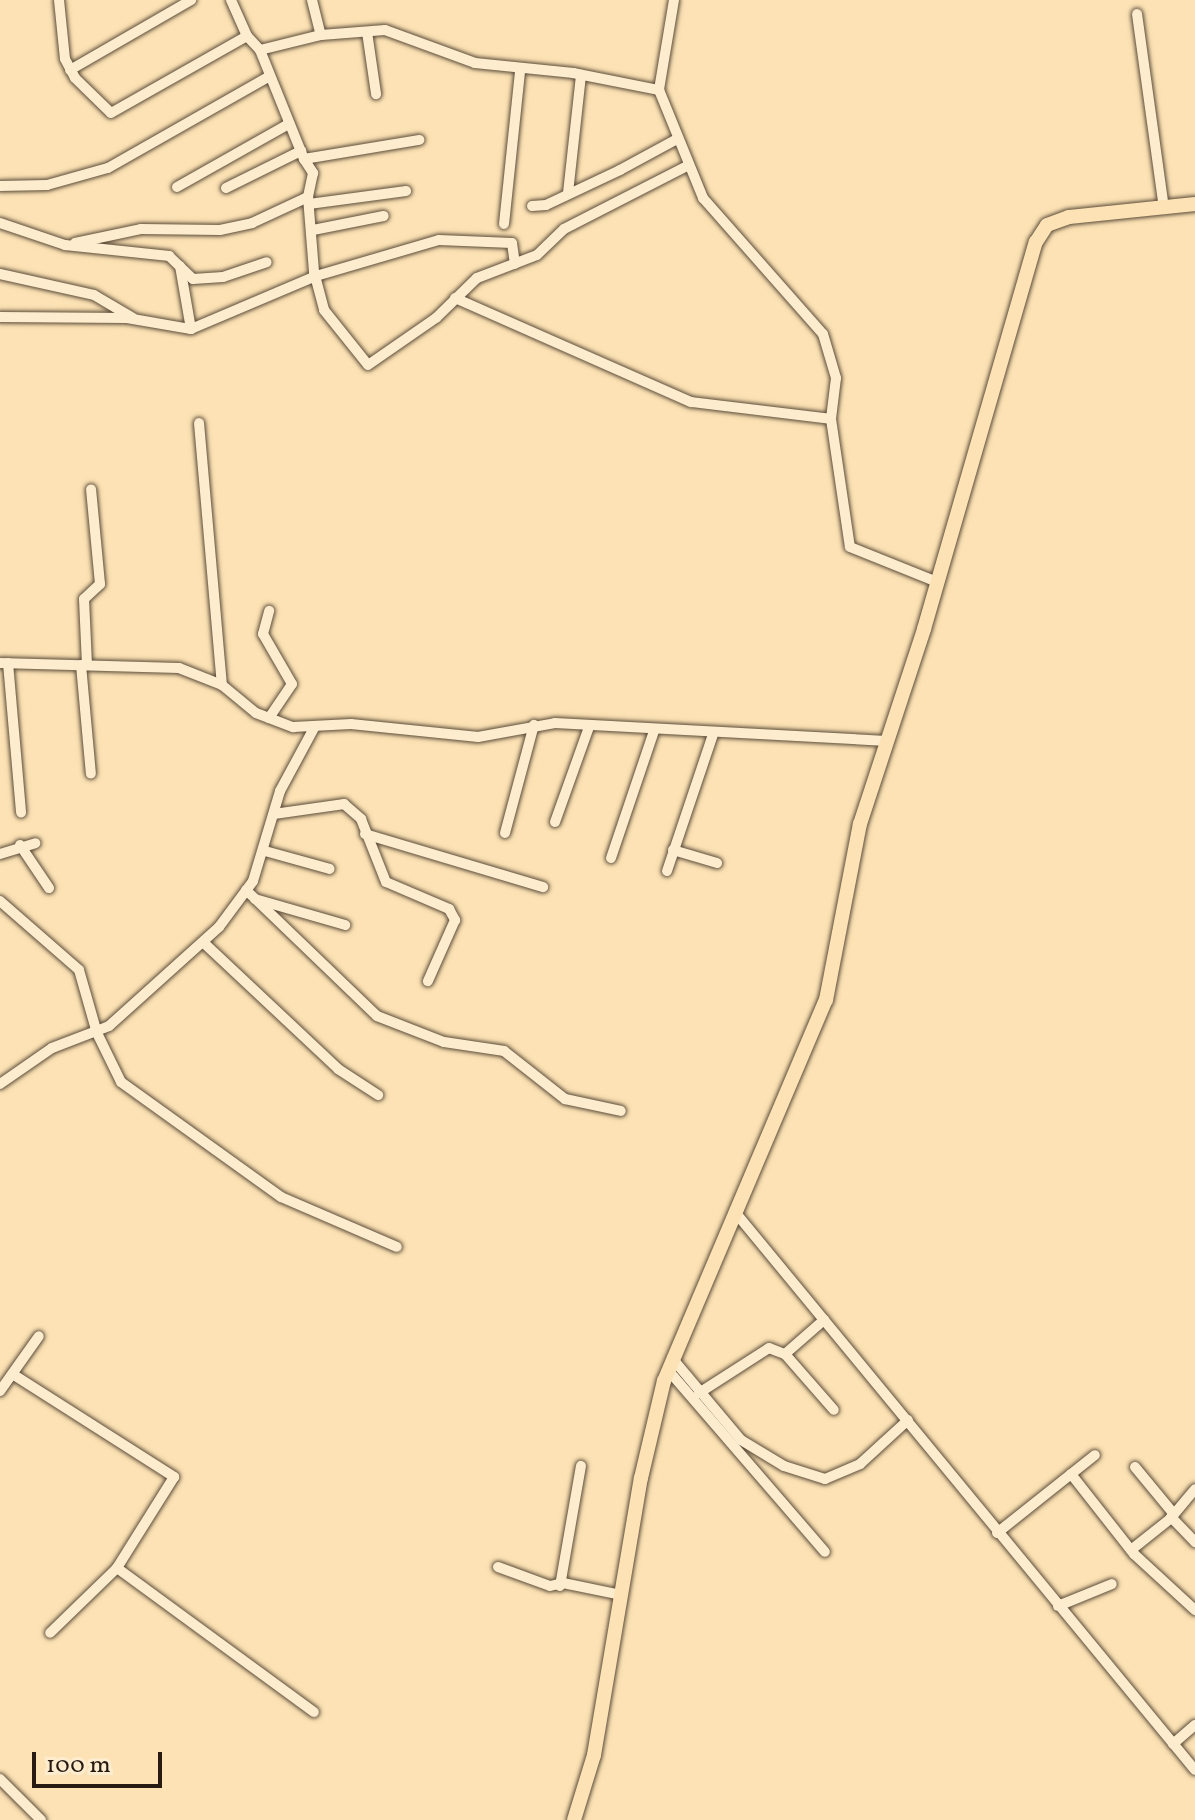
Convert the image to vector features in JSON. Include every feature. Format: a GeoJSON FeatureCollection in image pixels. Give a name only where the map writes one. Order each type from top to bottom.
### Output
{"type":"FeatureCollection","features":[{"type":"Feature","properties":{"kind":"main road"},"geometry":{"type":"LineString","coordinates":[[574,1820],[594,1755],[643,1466],[670,1364],[826,1000],[846,876],[937,582],[1036,242],[1047,225],[1069,217],[1195,204]]}},
{"type":"Feature","properties":{"kind":"street"},"geometry":{"type":"LineString","coordinates":[[74,0],[60,3],[70,70],[111,113],[247,36]]}},
{"type":"Feature","properties":{"kind":"street"},"geometry":{"type":"LineString","coordinates":[[70,70],[191,0]]}},
{"type":"Feature","properties":{"kind":"street"},"geometry":{"type":"LineString","coordinates":[[231,0],[247,36],[260,50],[268,77],[313,173],[309,200],[316,276],[324,310],[368,365],[436,318],[477,278],[537,255],[564,229],[687,166]]}},
{"type":"Feature","properties":{"kind":"street"},"geometry":{"type":"LineString","coordinates":[[312,0],[321,35]]}},
{"type":"Feature","properties":{"kind":"street"},"geometry":{"type":"LineString","coordinates":[[674,0],[659,90],[687,166],[703,198],[823,334],[836,378],[831,419],[850,547],[937,582]]}},
{"type":"Feature","properties":{"kind":"street"},"geometry":{"type":"LineString","coordinates":[[1137,14],[1164,208]]}},
{"type":"Feature","properties":{"kind":"street"},"geometry":{"type":"LineString","coordinates":[[260,50],[321,35],[385,30],[475,63],[520,71],[581,75],[659,90]]}},
{"type":"Feature","properties":{"kind":"street"},"geometry":{"type":"LineString","coordinates":[[367,32],[376,94]]}},
{"type":"Feature","properties":{"kind":"street"},"geometry":{"type":"LineString","coordinates":[[504,224],[520,71]]}},
{"type":"Feature","properties":{"kind":"street"},"geometry":{"type":"LineString","coordinates":[[568,193],[581,75]]}},
{"type":"Feature","properties":{"kind":"street"},"geometry":{"type":"LineString","coordinates":[[0,186],[47,185],[108,168],[268,77]]}},
{"type":"Feature","properties":{"kind":"street"},"geometry":{"type":"LineString","coordinates":[[177,187],[289,124]]}},
{"type":"Feature","properties":{"kind":"street"},"geometry":{"type":"LineString","coordinates":[[532,206],[568,193],[677,139]]}},
{"type":"Feature","properties":{"kind":"street"},"geometry":{"type":"LineString","coordinates":[[226,188],[303,155],[419,140]]}},
{"type":"Feature","properties":{"kind":"street"},"geometry":{"type":"LineString","coordinates":[[65,245],[141,229],[220,230],[252,223],[309,200],[406,191]]}},
{"type":"Feature","properties":{"kind":"street"},"geometry":{"type":"LineString","coordinates":[[313,230],[384,216]]}},
{"type":"Feature","properties":{"kind":"street"},"geometry":{"type":"LineString","coordinates":[[0,223],[22,234]]}},
{"type":"Feature","properties":{"kind":"street"},"geometry":{"type":"LineString","coordinates":[[0,232],[65,245],[169,256],[193,279],[223,277],[267,262]]}},
{"type":"Feature","properties":{"kind":"street"},"geometry":{"type":"LineString","coordinates":[[0,317],[134,319],[191,329],[316,276],[439,240],[512,243],[515,264]]}},
{"type":"Feature","properties":{"kind":"street"},"geometry":{"type":"LineString","coordinates":[[180,266],[191,329]]}},
{"type":"Feature","properties":{"kind":"street"},"geometry":{"type":"LineString","coordinates":[[0,274],[94,295],[134,319]]}},
{"type":"Feature","properties":{"kind":"street"},"geometry":{"type":"LineString","coordinates":[[455,298],[691,402],[831,419]]}},
{"type":"Feature","properties":{"kind":"street"},"geometry":{"type":"LineString","coordinates":[[199,423],[222,685]]}},
{"type":"Feature","properties":{"kind":"street"},"geometry":{"type":"LineString","coordinates":[[91,489],[100,584],[84,599],[84,665],[91,774]]}},
{"type":"Feature","properties":{"kind":"street"},"geometry":{"type":"LineString","coordinates":[[269,611],[263,634],[292,684],[269,718]]}},
{"type":"Feature","properties":{"kind":"street"},"geometry":{"type":"LineString","coordinates":[[21,812],[4,663],[158,665],[222,685],[234,699],[269,718],[314,728],[351,724],[478,737],[534,725],[887,741]]}},
{"type":"Feature","properties":{"kind":"street"},"geometry":{"type":"LineString","coordinates":[[505,833],[534,725]]}},
{"type":"Feature","properties":{"kind":"street"},"geometry":{"type":"LineString","coordinates":[[555,822],[589,727]]}},
{"type":"Feature","properties":{"kind":"street"},"geometry":{"type":"LineString","coordinates":[[0,1084],[52,1048],[97,1033],[204,943],[246,890],[265,851],[274,814],[298,752],[314,728]]}},
{"type":"Feature","properties":{"kind":"street"},"geometry":{"type":"LineString","coordinates":[[611,858],[654,731]]}},
{"type":"Feature","properties":{"kind":"street"},"geometry":{"type":"LineString","coordinates":[[667,871],[713,734]]}},
{"type":"Feature","properties":{"kind":"street"},"geometry":{"type":"LineString","coordinates":[[274,814],[344,804],[361,819],[386,882],[444,904],[455,920],[428,981]]}},
{"type":"Feature","properties":{"kind":"street"},"geometry":{"type":"LineString","coordinates":[[365,834],[543,887]]}},
{"type":"Feature","properties":{"kind":"street"},"geometry":{"type":"LineString","coordinates":[[0,854],[20,845],[35,843]]}},
{"type":"Feature","properties":{"kind":"street"},"geometry":{"type":"LineString","coordinates":[[20,845],[49,888]]}},
{"type":"Feature","properties":{"kind":"street"},"geometry":{"type":"LineString","coordinates":[[673,850],[717,863]]}},
{"type":"Feature","properties":{"kind":"street"},"geometry":{"type":"LineString","coordinates":[[265,851],[330,869]]}},
{"type":"Feature","properties":{"kind":"street"},"geometry":{"type":"LineString","coordinates":[[246,890],[377,1016],[444,1042],[504,1051],[565,1099],[621,1111]]}},
{"type":"Feature","properties":{"kind":"street"},"geometry":{"type":"LineString","coordinates":[[255,899],[345,925]]}},
{"type":"Feature","properties":{"kind":"street"},"geometry":{"type":"LineString","coordinates":[[0,901],[79,970],[97,1033],[121,1082],[253,1180],[397,1247]]}},
{"type":"Feature","properties":{"kind":"street"},"geometry":{"type":"LineString","coordinates":[[204,943],[338,1069],[378,1095]]}},
{"type":"Feature","properties":{"kind":"street"},"geometry":{"type":"LineString","coordinates":[[735,1212],[1195,1770]]}},
{"type":"Feature","properties":{"kind":"street"},"geometry":{"type":"LineString","coordinates":[[785,1354],[824,1320]]}},
{"type":"Feature","properties":{"kind":"street"},"geometry":{"type":"LineString","coordinates":[[0,1391],[39,1336]]}},
{"type":"Feature","properties":{"kind":"street"},"geometry":{"type":"LineString","coordinates":[[690,1396],[702,1392],[769,1348],[785,1354],[834,1410]]}},
{"type":"Feature","properties":{"kind":"street"},"geometry":{"type":"LineString","coordinates":[[670,1364],[702,1392],[759,1453],[825,1479],[860,1464],[908,1420]]}},
{"type":"Feature","properties":{"kind":"street"},"geometry":{"type":"LineString","coordinates":[[670,1364],[690,1396],[825,1552]]}},
{"type":"Feature","properties":{"kind":"street"},"geometry":{"type":"LineString","coordinates":[[14,1375],[174,1477],[117,1568],[50,1633]]}},
{"type":"Feature","properties":{"kind":"street"},"geometry":{"type":"LineString","coordinates":[[997,1533],[1095,1455]]}},
{"type":"Feature","properties":{"kind":"street"},"geometry":{"type":"LineString","coordinates":[[560,1586],[581,1466]]}},
{"type":"Feature","properties":{"kind":"street"},"geometry":{"type":"LineString","coordinates":[[1135,1467],[1195,1542]]}},
{"type":"Feature","properties":{"kind":"street"},"geometry":{"type":"LineString","coordinates":[[1071,1474],[1131,1550],[1195,1610]]}},
{"type":"Feature","properties":{"kind":"street"},"geometry":{"type":"LineString","coordinates":[[1131,1550],[1172,1515],[1195,1489]]}},
{"type":"Feature","properties":{"kind":"street"},"geometry":{"type":"LineString","coordinates":[[498,1567],[560,1586],[621,1595]]}},
{"type":"Feature","properties":{"kind":"street"},"geometry":{"type":"LineString","coordinates":[[117,1568],[314,1712]]}},
{"type":"Feature","properties":{"kind":"street"},"geometry":{"type":"LineString","coordinates":[[1058,1606],[1112,1584]]}},
{"type":"Feature","properties":{"kind":"street"},"geometry":{"type":"LineString","coordinates":[[1173,1744],[1195,1725]]}},
{"type":"Feature","properties":{"kind":"street"},"geometry":{"type":"LineString","coordinates":[[0,1779],[41,1820]]}}]}
